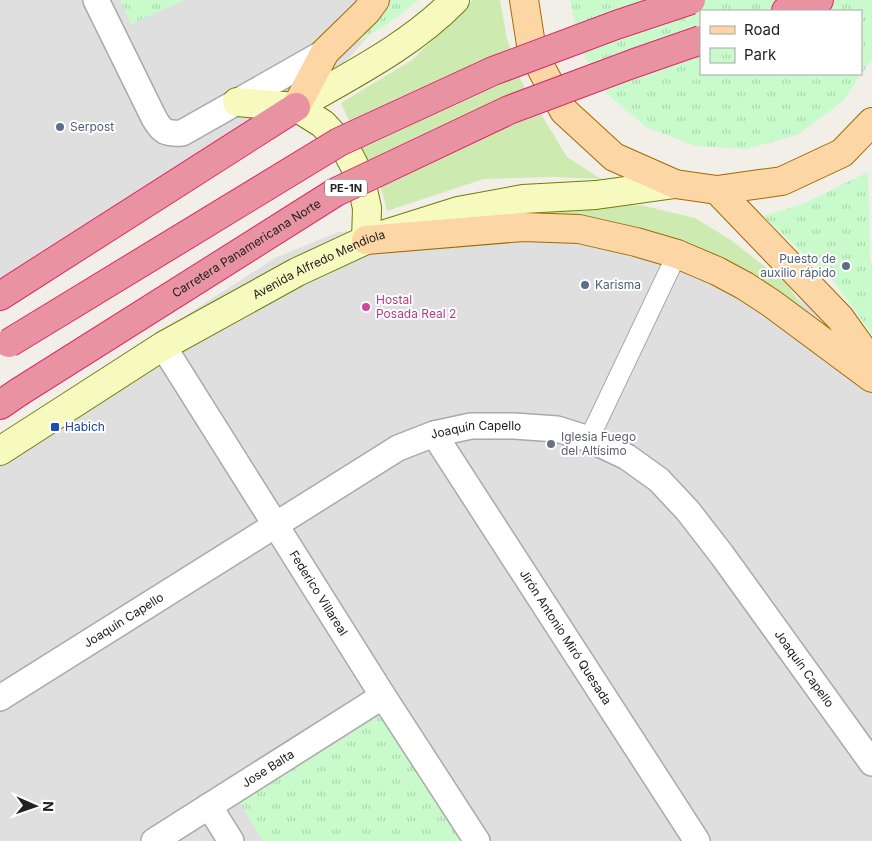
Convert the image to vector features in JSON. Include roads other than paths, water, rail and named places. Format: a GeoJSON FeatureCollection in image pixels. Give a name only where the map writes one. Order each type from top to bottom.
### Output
{"type":"FeatureCollection","features":[{"type":"Feature","properties":{"kind":"highway"},"geometry":{"type":"LineString","coordinates":[[4,346],[339,142],[493,71],[616,25],[691,0]]}},
{"type":"Feature","properties":{"kind":"highway"},"geometry":{"type":"LineString","coordinates":[[789,10],[819,0]]}},
{"type":"Feature","properties":{"kind":"highway","name":"Carretera Panamericana Norte"},"geometry":{"type":"LineString","coordinates":[[10,398],[336,192],[509,110],[700,40]]}},
{"type":"Feature","properties":{"kind":"highway"},"geometry":{"type":"LineString","coordinates":[[0,296],[296,107]]}},
{"type":"Feature","properties":{"kind":"main road"},"geometry":{"type":"LineString","coordinates":[[296,107],[325,52],[366,12],[375,0]]}},
{"type":"Feature","properties":{"kind":"main road"},"geometry":{"type":"LineString","coordinates":[[296,107],[393,51],[455,0]]}},
{"type":"Feature","properties":{"kind":"main road"},"geometry":{"type":"LineString","coordinates":[[524,0],[532,51],[564,111],[614,157],[675,184],[717,190],[782,181],[842,153],[872,122]]}},
{"type":"Feature","properties":{"kind":"main road"},"geometry":{"type":"LineString","coordinates":[[237,102],[296,107],[323,124],[345,148],[360,176],[367,208],[366,240],[523,227],[579,229],[636,242],[677,254],[717,271],[758,295],[872,378]]}},
{"type":"Feature","properties":{"kind":"main road","name":"Avenida Alfredo Mendiola"},"geometry":{"type":"LineString","coordinates":[[0,451],[163,346],[297,272],[366,240],[458,211],[523,199],[596,195],[675,184]]}},
{"type":"Feature","properties":{"kind":"main road"},"geometry":{"type":"LineString","coordinates":[[717,190],[840,318],[872,363]]}},
{"type":"Feature","properties":{"kind":"street"},"geometry":{"type":"LineString","coordinates":[[96,0],[161,129],[170,134],[182,133],[325,52]]}},
{"type":"Feature","properties":{"kind":"street"},"geometry":{"type":"LineString","coordinates":[[589,439],[677,254]]}},
{"type":"Feature","properties":{"kind":"street","name":"Federico Villareal"},"geometry":{"type":"LineString","coordinates":[[163,346],[274,525],[477,841]]}},
{"type":"Feature","properties":{"kind":"street","name":"Joaquín Capello"},"geometry":{"type":"LineString","coordinates":[[0,698],[398,448],[434,434],[470,426],[514,426],[557,429],[589,439],[626,457],[659,480],[688,511],[722,555],[872,763]]}},
{"type":"Feature","properties":{"kind":"street","name":"Jirón Antonio Miró Quesada"},"geometry":{"type":"LineString","coordinates":[[434,434],[697,841]]}},
{"type":"Feature","properties":{"kind":"street","name":"Jose Balta"},"geometry":{"type":"LineString","coordinates":[[154,841],[383,696]]}},
{"type":"Feature","properties":{"kind":"street"},"geometry":{"type":"LineString","coordinates":[[209,806],[231,841]]}},
{"type":"Feature","properties":{"kind":"place","name":"Serpost"},"geometry":{"type":"Point","coordinates":[60,127]}},
{"type":"Feature","properties":{"kind":"place","name":"Puesto de auxilio rápido"},"geometry":{"type":"Point","coordinates":[846,266]}},
{"type":"Feature","properties":{"kind":"place","name":"Karisma"},"geometry":{"type":"Point","coordinates":[585,285]}},
{"type":"Feature","properties":{"kind":"place","name":"Hostal Posada Real 2"},"geometry":{"type":"Point","coordinates":[366,307]}},
{"type":"Feature","properties":{"kind":"place","name":"Habich"},"geometry":{"type":"Point","coordinates":[55,427]}},
{"type":"Feature","properties":{"kind":"place","name":"Iglesia Fuego del Altísimo"},"geometry":{"type":"Point","coordinates":[551,444]}}]}
